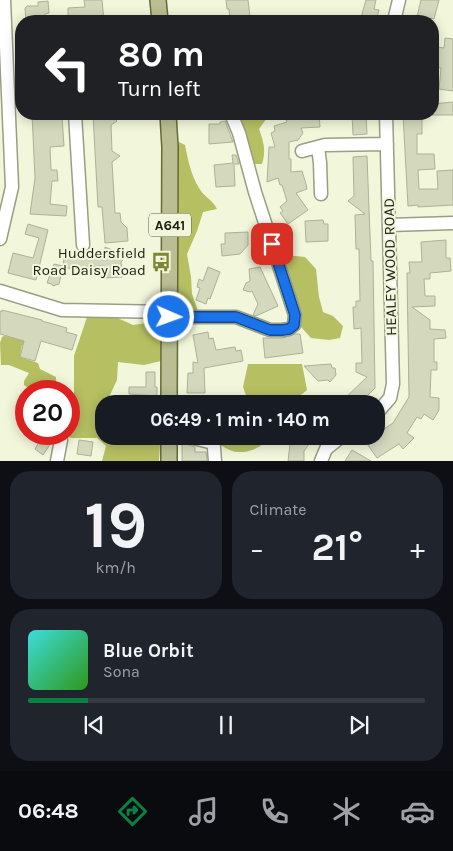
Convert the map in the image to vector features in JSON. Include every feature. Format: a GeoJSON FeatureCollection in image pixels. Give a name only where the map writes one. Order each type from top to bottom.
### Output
{"type":"FeatureCollection","features":[{"type":"Feature","properties":{"kind":"main road"},"geometry":{"type":"LineString","coordinates":[[158,0],[159,15]]}},
{"type":"Feature","properties":{"kind":"main road","name":"A641"},"geometry":{"type":"LineString","coordinates":[[168,120],[170,147],[169,395]]}},
{"type":"Feature","properties":{"kind":"main road"},"geometry":{"type":"LineString","coordinates":[[169,445],[169,461]]}},
{"type":"Feature","properties":{"kind":"street"},"geometry":{"type":"LineString","coordinates":[[0,239],[12,187],[15,100],[4,0]]}},
{"type":"Feature","properties":{"kind":"street"},"geometry":{"type":"LineString","coordinates":[[395,15],[399,0]]}},
{"type":"Feature","properties":{"kind":"street"},"geometry":{"type":"LineString","coordinates":[[75,120],[83,245]]}},
{"type":"Feature","properties":{"kind":"street"},"geometry":{"type":"LineString","coordinates":[[0,291],[62,310],[236,317],[270,330],[289,329],[294,325],[295,315],[234,120]]}},
{"type":"Feature","properties":{"kind":"street","name":"HEALEY WOOD ROAD"},"geometry":{"type":"LineString","coordinates":[[385,406],[393,391],[386,120]]}},
{"type":"Feature","properties":{"kind":"street"},"geometry":{"type":"LineString","coordinates":[[302,151],[325,145],[387,144]]}},
{"type":"Feature","properties":{"kind":"street"},"geometry":{"type":"LineString","coordinates":[[318,147],[321,194]]}},
{"type":"Feature","properties":{"kind":"street"},"geometry":{"type":"LineString","coordinates":[[389,226],[453,223]]}},
{"type":"Feature","properties":{"kind":"street"},"geometry":{"type":"LineString","coordinates":[[57,461],[60,445]]}},
{"type":"Feature","properties":{"kind":"street"},"geometry":{"type":"LineString","coordinates":[[213,445],[215,461]]}},
{"type":"Feature","properties":{"kind":"street"},"geometry":{"type":"LineString","coordinates":[[321,461],[326,450],[332,445]]}},
{"type":"Feature","properties":{"kind":"green space"},"geometry":{"type":"Polygon","coordinates":[[[235,120],[266,120],[259,129],[264,146],[262,164],[255,164],[248,157],[235,120]]]}},
{"type":"Feature","properties":{"kind":"green space"},"geometry":{"type":"Polygon","coordinates":[[[179,142],[185,145],[196,183],[217,209],[203,212],[187,254],[192,294],[198,311],[177,313],[177,147],[179,142]]]}},
{"type":"Feature","properties":{"kind":"green space"},"geometry":{"type":"Polygon","coordinates":[[[285,255],[305,257],[316,269],[319,297],[323,312],[333,316],[343,326],[340,338],[329,340],[311,338],[301,327],[280,260],[285,255]]]}},
{"type":"Feature","properties":{"kind":"green space"},"geometry":{"type":"Polygon","coordinates":[[[98,314],[113,316],[133,325],[154,322],[162,325],[161,361],[144,365],[118,362],[117,380],[110,395],[95,395],[95,438],[80,438],[80,380],[74,380],[74,356],[87,317],[98,314]]]}},
{"type":"Feature","properties":{"kind":"green space"},"geometry":{"type":"Polygon","coordinates":[[[2,337],[23,338],[32,347],[22,345],[20,357],[38,363],[40,369],[56,377],[56,380],[25,380],[29,373],[9,365],[1,365],[0,343],[2,337]]]}},
{"type":"Feature","properties":{"kind":"green space"},"geometry":{"type":"Polygon","coordinates":[[[248,364],[302,364],[307,390],[301,395],[246,395],[243,387],[248,364]]]}},
{"type":"Feature","properties":{"kind":"green space"},"geometry":{"type":"Polygon","coordinates":[[[105,445],[160,445],[159,461],[102,461],[105,445]]]}},
{"type":"Feature","properties":{"kind":"green space"},"geometry":{"type":"Polygon","coordinates":[[[220,445],[261,445],[242,452],[232,451],[220,445]]]}},
{"type":"Feature","properties":{"kind":"building"},"geometry":{"type":"Polygon","coordinates":[[[84,0],[102,0],[103,15],[68,15],[68,8],[85,7],[84,0]]]}},
{"type":"Feature","properties":{"kind":"building"},"geometry":{"type":"Polygon","coordinates":[[[226,0],[248,0],[250,15],[230,15],[229,9],[227,9],[226,0]]]}},
{"type":"Feature","properties":{"kind":"building"},"geometry":{"type":"Polygon","coordinates":[[[366,0],[376,0],[374,9],[379,10],[378,15],[362,15],[366,0]]]}},
{"type":"Feature","properties":{"kind":"building"},"geometry":{"type":"Polygon","coordinates":[[[421,0],[439,0],[435,15],[417,15],[421,0]]]}},
{"type":"Feature","properties":{"kind":"building"},"geometry":{"type":"Polygon","coordinates":[[[48,1],[49,13],[45,15],[26,15],[25,8],[27,6],[38,6],[38,2],[48,1]]]}},
{"type":"Feature","properties":{"kind":"building"},"geometry":{"type":"Polygon","coordinates":[[[445,38],[453,39],[453,91],[439,89],[441,68],[439,68],[439,47],[444,48],[445,38]]]}},
{"type":"Feature","properties":{"kind":"building"},"geometry":{"type":"Polygon","coordinates":[[[453,102],[453,115],[439,115],[439,103],[453,102]]]}},
{"type":"Feature","properties":{"kind":"building"},"geometry":{"type":"Polygon","coordinates":[[[32,120],[62,120],[64,146],[50,147],[51,170],[57,170],[58,181],[52,181],[50,204],[67,206],[66,216],[30,214],[35,178],[32,120]]]}},
{"type":"Feature","properties":{"kind":"building"},"geometry":{"type":"Polygon","coordinates":[[[93,120],[116,120],[111,125],[112,151],[120,156],[112,162],[115,213],[120,213],[121,222],[127,228],[128,241],[105,243],[102,207],[98,207],[93,120]]]}},
{"type":"Feature","properties":{"kind":"building"},"geometry":{"type":"Polygon","coordinates":[[[286,120],[319,120],[320,127],[301,128],[303,133],[298,140],[289,142],[291,172],[302,171],[307,189],[296,193],[308,210],[288,224],[280,213],[283,211],[280,207],[287,201],[282,185],[280,185],[278,178],[267,182],[269,147],[275,147],[271,133],[275,131],[274,126],[287,122],[286,120]]]}},
{"type":"Feature","properties":{"kind":"building"},"geometry":{"type":"Polygon","coordinates":[[[352,120],[366,120],[367,134],[353,135],[352,120]]]}},
{"type":"Feature","properties":{"kind":"building"},"geometry":{"type":"Polygon","coordinates":[[[403,120],[422,120],[422,134],[417,134],[417,154],[434,154],[435,169],[418,170],[419,189],[438,189],[437,171],[453,170],[453,205],[408,206],[403,120]]]}},
{"type":"Feature","properties":{"kind":"building"},"geometry":{"type":"Polygon","coordinates":[[[225,121],[233,142],[209,144],[209,124],[220,124],[220,122],[225,121]]]}},
{"type":"Feature","properties":{"kind":"building"},"geometry":{"type":"Polygon","coordinates":[[[232,155],[236,155],[239,164],[234,164],[235,186],[216,187],[214,165],[233,163],[232,155]]]}},
{"type":"Feature","properties":{"kind":"building"},"geometry":{"type":"Polygon","coordinates":[[[367,156],[371,261],[373,261],[375,388],[368,395],[348,395],[367,377],[356,372],[356,363],[362,363],[361,328],[354,329],[353,307],[356,307],[356,301],[360,301],[359,249],[356,249],[355,215],[365,214],[348,201],[354,196],[353,157],[367,156]]]}},
{"type":"Feature","properties":{"kind":"building"},"geometry":{"type":"Polygon","coordinates":[[[323,220],[324,224],[328,224],[328,241],[306,242],[305,221],[323,220]]]}},
{"type":"Feature","properties":{"kind":"building"},"geometry":{"type":"Polygon","coordinates":[[[28,224],[48,230],[36,280],[8,273],[13,253],[33,258],[39,238],[25,234],[28,224]]]}},
{"type":"Feature","properties":{"kind":"building"},"geometry":{"type":"Polygon","coordinates":[[[248,232],[248,245],[240,254],[222,256],[221,244],[225,244],[225,233],[248,232]]]}},
{"type":"Feature","properties":{"kind":"building"},"geometry":{"type":"Polygon","coordinates":[[[446,240],[446,258],[450,258],[451,271],[430,273],[430,279],[424,279],[425,296],[435,296],[435,306],[412,307],[430,320],[430,329],[445,330],[446,338],[434,339],[434,362],[437,362],[437,370],[431,370],[430,397],[439,398],[439,410],[433,420],[424,414],[421,419],[417,417],[407,433],[414,438],[403,449],[399,444],[377,458],[368,445],[385,445],[385,428],[393,423],[409,397],[407,273],[410,273],[409,262],[422,262],[421,242],[446,240]]]}},
{"type":"Feature","properties":{"kind":"building"},"geometry":{"type":"Polygon","coordinates":[[[105,247],[127,256],[121,262],[122,277],[104,278],[103,266],[84,267],[85,271],[63,267],[59,284],[53,286],[47,283],[54,264],[63,266],[64,259],[102,257],[102,255],[105,255],[105,247]]]}},
{"type":"Feature","properties":{"kind":"building"},"geometry":{"type":"Polygon","coordinates":[[[208,267],[220,272],[210,299],[208,298],[206,304],[196,300],[200,288],[197,287],[199,279],[203,281],[208,267]]]}},
{"type":"Feature","properties":{"kind":"building"},"geometry":{"type":"Polygon","coordinates":[[[260,267],[278,306],[256,316],[253,315],[258,304],[252,291],[243,290],[246,283],[250,281],[249,269],[260,267]]]}},
{"type":"Feature","properties":{"kind":"building"},"geometry":{"type":"Polygon","coordinates":[[[2,310],[67,328],[66,332],[77,335],[72,350],[41,341],[35,361],[20,357],[24,341],[0,334],[0,311],[2,312],[2,310]]]}},
{"type":"Feature","properties":{"kind":"building"},"geometry":{"type":"Polygon","coordinates":[[[208,332],[209,339],[213,338],[216,350],[235,347],[236,351],[241,350],[243,361],[204,368],[205,393],[187,393],[188,373],[193,373],[193,362],[198,363],[193,335],[208,332]]]}},
{"type":"Feature","properties":{"kind":"building"},"geometry":{"type":"Polygon","coordinates":[[[300,334],[303,353],[265,358],[263,338],[283,338],[300,334]]]}},
{"type":"Feature","properties":{"kind":"building"},"geometry":{"type":"Polygon","coordinates":[[[331,364],[332,368],[335,368],[336,375],[330,382],[328,380],[318,381],[304,366],[331,364]]]}},
{"type":"Feature","properties":{"kind":"building"},"geometry":{"type":"Polygon","coordinates":[[[146,372],[155,372],[157,395],[129,394],[129,387],[146,387],[146,372]]]}},
{"type":"Feature","properties":{"kind":"building"},"geometry":{"type":"Polygon","coordinates":[[[80,440],[93,442],[91,456],[77,454],[80,440]]]}},
{"type":"Feature","properties":{"kind":"building"},"geometry":{"type":"Polygon","coordinates":[[[37,445],[50,445],[43,455],[35,449],[37,445]]]}},
{"type":"Feature","properties":{"kind":"building"},"geometry":{"type":"Polygon","coordinates":[[[182,445],[195,447],[195,452],[206,452],[207,461],[182,461],[182,445]]]}},
{"type":"Feature","properties":{"kind":"building"},"geometry":{"type":"Polygon","coordinates":[[[290,445],[308,445],[304,451],[304,461],[288,461],[290,445]]]}},
{"type":"Feature","properties":{"kind":"building"},"geometry":{"type":"Polygon","coordinates":[[[352,450],[371,461],[345,461],[352,450]]]}},
{"type":"Feature","properties":{"kind":"place","name":"Huddersfield Road Daisy Road"},"geometry":{"type":"Point","coordinates":[161,262]}},
{"type":"Feature","properties":{"kind":"route"},"geometry":{"type":"LineString","coordinates":[[169,317],[198,318],[226,316],[236,317],[270,330],[289,329],[296,320],[272,244]]}}]}
